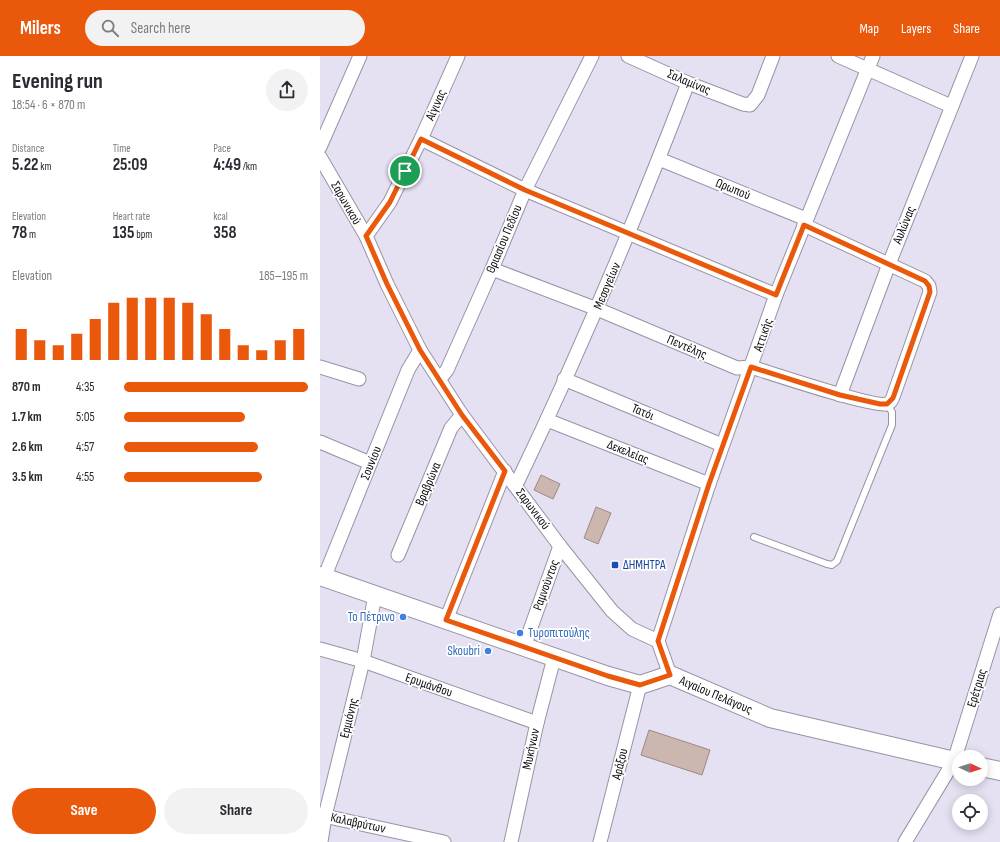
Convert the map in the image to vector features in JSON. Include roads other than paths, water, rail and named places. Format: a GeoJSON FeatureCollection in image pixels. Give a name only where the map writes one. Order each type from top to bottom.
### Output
{"type":"FeatureCollection","features":[{"type":"Feature","properties":{"kind":"main road"},"geometry":{"type":"LineString","coordinates":[[322,577],[554,658],[640,685]]}},
{"type":"Feature","properties":{"kind":"main road","name":"Αιγαίου Πελάγους"},"geometry":{"type":"LineString","coordinates":[[640,685],[670,675],[770,718],[952,760]]}},
{"type":"Feature","properties":{"kind":"main road"},"geometry":{"type":"LineString","coordinates":[[988,768],[1000,771]]}},
{"type":"Feature","properties":{"kind":"street"},"geometry":{"type":"LineString","coordinates":[[320,147],[360,56]]}},
{"type":"Feature","properties":{"kind":"street","name":"Αίγινας"},"geometry":{"type":"LineString","coordinates":[[366,236],[390,202],[421,139],[458,56]]}},
{"type":"Feature","properties":{"kind":"street","name":"Θριασίου Πεδίου"},"geometry":{"type":"LineString","coordinates":[[439,380],[447,370],[525,190],[592,56]]}},
{"type":"Feature","properties":{"kind":"street","name":"Σαλαμίνας"},"geometry":{"type":"LineString","coordinates":[[628,56],[688,83],[743,104],[750,105],[758,95],[773,56]]}},
{"type":"Feature","properties":{"kind":"street"},"geometry":{"type":"LineString","coordinates":[[838,56],[951,106]]}},
{"type":"Feature","properties":{"kind":"street","name":"Αττικής"},"geometry":{"type":"LineString","coordinates":[[658,641],[722,445],[776,295],[873,56]]}},
{"type":"Feature","properties":{"kind":"street","name":"Αυλώνας"},"geometry":{"type":"LineString","coordinates":[[840,395],[889,264],[972,56]]}},
{"type":"Feature","properties":{"kind":"street","name":"Μεσογείων"},"geometry":{"type":"LineString","coordinates":[[516,485],[548,420],[564,379],[597,309],[659,159],[688,83]]}},
{"type":"Feature","properties":{"kind":"street"},"geometry":{"type":"LineString","coordinates":[[421,139],[525,190],[776,295]]}},
{"type":"Feature","properties":{"kind":"street","name":"Σαρωνικού"},"geometry":{"type":"LineString","coordinates":[[320,157],[366,236],[387,284],[420,350],[462,415],[516,485],[560,546],[612,611],[632,629],[658,641]]}},
{"type":"Feature","properties":{"kind":"street","name":"Ωρωπού"},"geometry":{"type":"LineString","coordinates":[[659,159],[805,222],[925,281],[929,286],[930,292],[893,398],[887,404]]}},
{"type":"Feature","properties":{"kind":"street","name":"Πεντέλης"},"geometry":{"type":"LineString","coordinates":[[492,269],[597,309],[737,368],[751,367],[840,395],[880,404],[887,404]]}},
{"type":"Feature","properties":{"kind":"street","name":"Σουνίου"},"geometry":{"type":"LineString","coordinates":[[322,577],[408,370],[420,350]]}},
{"type":"Feature","properties":{"kind":"street"},"geometry":{"type":"LineString","coordinates":[[320,366],[359,380]]}},
{"type":"Feature","properties":{"kind":"street","name":"Τατόι"},"geometry":{"type":"LineString","coordinates":[[564,379],[722,445]]}},
{"type":"Feature","properties":{"kind":"street","name":"Βραβρώνα"},"geometry":{"type":"LineString","coordinates":[[398,555],[451,428],[462,415]]}},
{"type":"Feature","properties":{"kind":"street","name":"Δεκελείας"},"geometry":{"type":"LineString","coordinates":[[548,420],[709,484]]}},
{"type":"Feature","properties":{"kind":"street"},"geometry":{"type":"LineString","coordinates":[[320,442],[370,464]]}},
{"type":"Feature","properties":{"kind":"street"},"geometry":{"type":"LineString","coordinates":[[446,620],[505,471]]}},
{"type":"Feature","properties":{"kind":"street","name":"Ραμνούντος"},"geometry":{"type":"LineString","coordinates":[[524,647],[560,546]]}},
{"type":"Feature","properties":{"kind":"street","name":"Ερμιόνης"},"geometry":{"type":"LineString","coordinates":[[321,842],[323,816],[362,662],[375,595]]}},
{"type":"Feature","properties":{"kind":"street","name":"Ερέτριας"},"geometry":{"type":"LineString","coordinates":[[960,750],[1000,614]]}},
{"type":"Feature","properties":{"kind":"street"},"geometry":{"type":"LineString","coordinates":[[658,641],[670,675]]}},
{"type":"Feature","properties":{"kind":"street","name":"Ερυμάνθου"},"geometry":{"type":"LineString","coordinates":[[320,649],[362,662],[537,723]]}},
{"type":"Feature","properties":{"kind":"street","name":"Μυκήνων"},"geometry":{"type":"LineString","coordinates":[[511,842],[537,723],[554,658]]}},
{"type":"Feature","properties":{"kind":"street","name":"Αράξου"},"geometry":{"type":"LineString","coordinates":[[600,842],[640,685]]}},
{"type":"Feature","properties":{"kind":"street","name":"Ερέτριας"},"geometry":{"type":"LineString","coordinates":[[905,842],[952,769]]}},
{"type":"Feature","properties":{"kind":"street","name":"Καλαβρύτων"},"geometry":{"type":"LineString","coordinates":[[323,816],[444,842]]}},
{"type":"Feature","properties":{"kind":"lane"},"geometry":{"type":"LineString","coordinates":[[754,537],[827,564],[832,565],[837,561],[892,425],[892,412],[887,404]]}},
{"type":"Feature","properties":{"kind":"place","name":"ΔΗΜΗΤΡΑ"},"geometry":{"type":"Point","coordinates":[615,565]}},
{"type":"Feature","properties":{"kind":"place","name":"Το Πέτρινο"},"geometry":{"type":"Point","coordinates":[403,617]}},
{"type":"Feature","properties":{"kind":"place","name":"Τυροπιτούλης"},"geometry":{"type":"Point","coordinates":[520,633]}},
{"type":"Feature","properties":{"kind":"place","name":"Skoubri"},"geometry":{"type":"Point","coordinates":[488,651]}}]}
